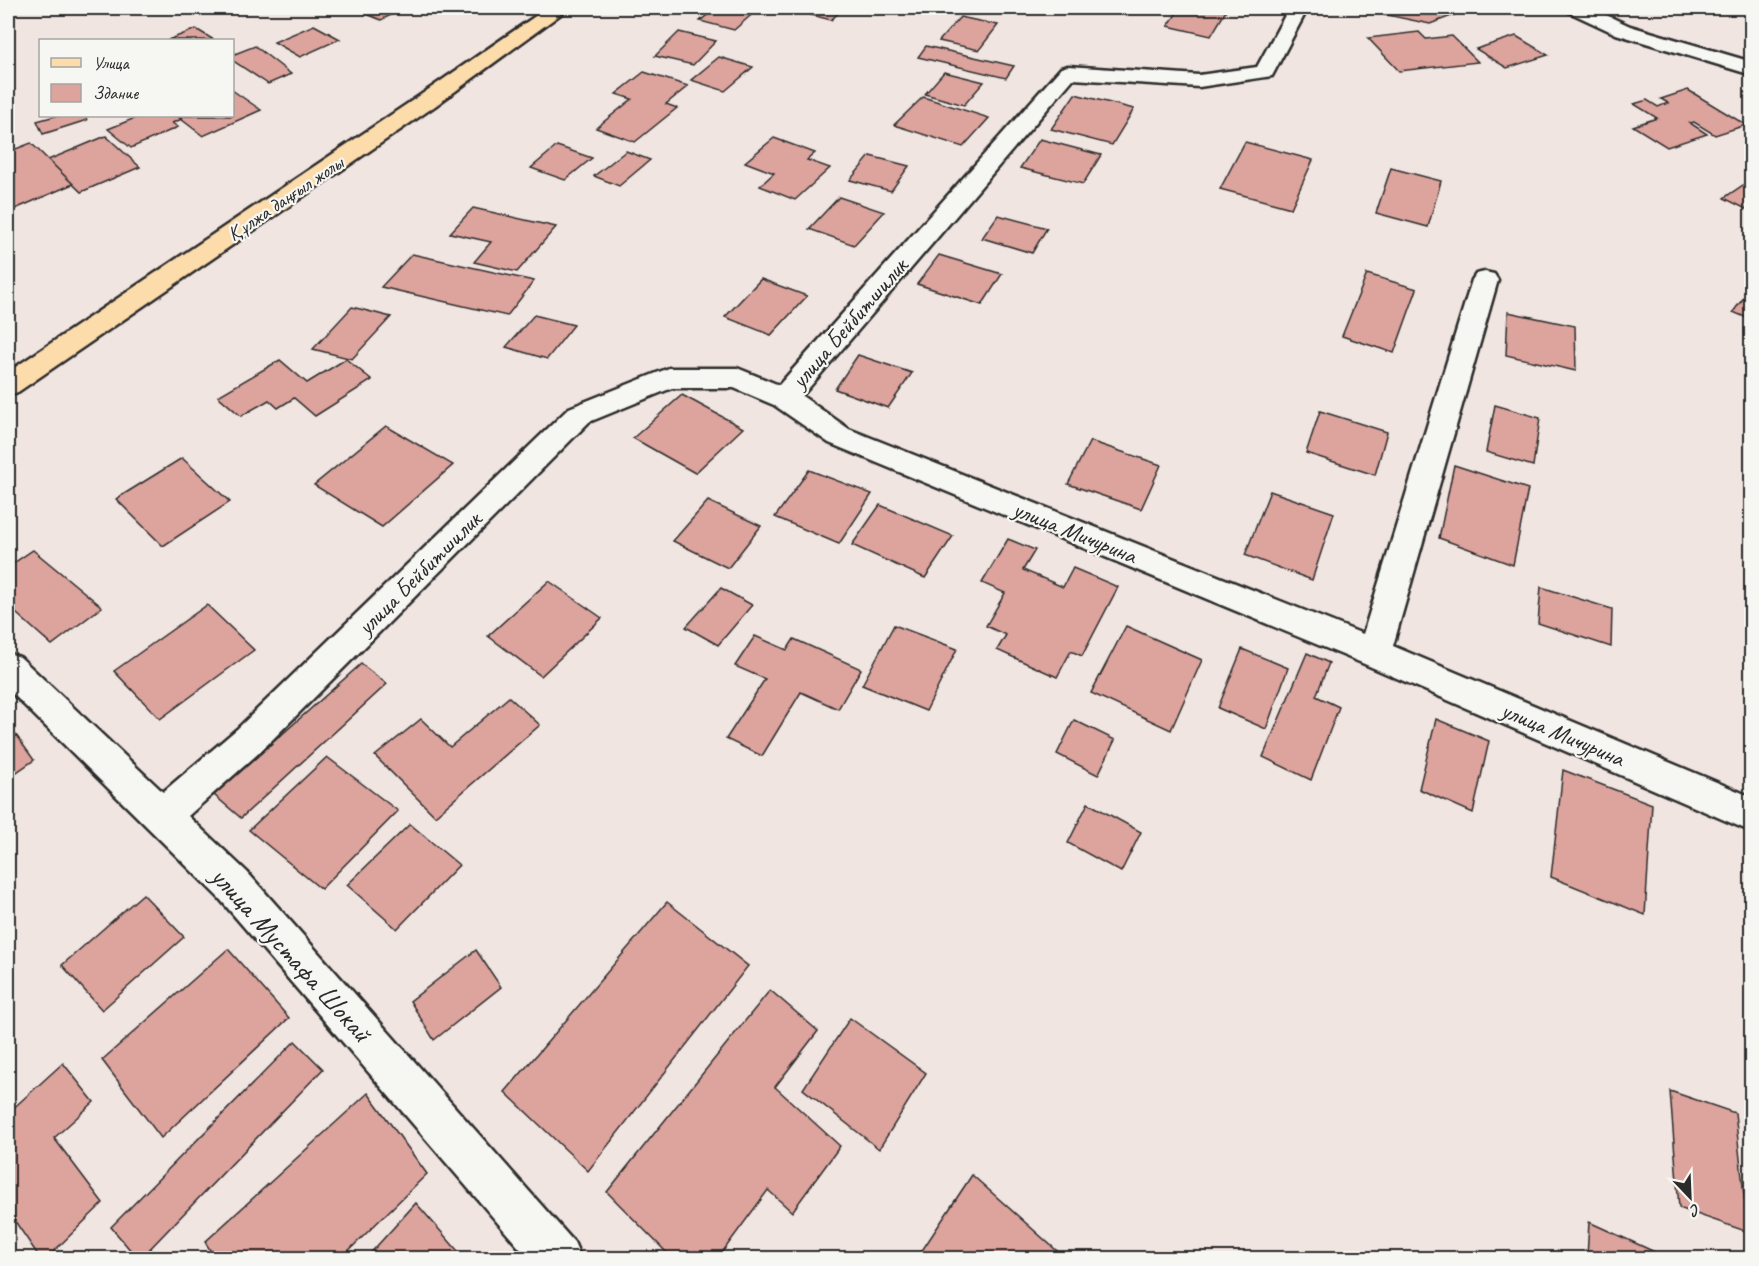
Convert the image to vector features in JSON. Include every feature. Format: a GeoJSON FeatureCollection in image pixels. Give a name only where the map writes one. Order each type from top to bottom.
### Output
{"type":"FeatureCollection","features":[{"type":"Feature","properties":{"kind":"main road","name":"Құлжа даңғыл жолы"},"geometry":{"type":"LineString","coordinates":[[8,385],[560,8]]}},
{"type":"Feature","properties":{"kind":"street","name":"улица Бейбитшилик"},"geometry":{"type":"LineString","coordinates":[[163,815],[249,740],[579,415],[669,378],[737,378],[784,398],[1068,72],[1199,81],[1265,72],[1298,8]]}},
{"type":"Feature","properties":{"kind":"street"},"geometry":{"type":"LineString","coordinates":[[1576,8],[1623,30],[1752,69]]}},
{"type":"Feature","properties":{"kind":"street"},"geometry":{"type":"LineString","coordinates":[[1374,653],[1485,280]]}},
{"type":"Feature","properties":{"kind":"street","name":"улица Мичурина"},"geometry":{"type":"LineString","coordinates":[[784,398],[839,436],[1374,653],[1752,815]]}},
{"type":"Feature","properties":{"kind":"street","name":"улица Мустафа Шокай"},"geometry":{"type":"LineString","coordinates":[[8,667],[233,885],[558,1258]]}},
{"type":"Feature","properties":{"kind":"building"},"geometry":{"type":"Polygon","coordinates":[[[405,8],[381,20],[354,9],[405,8]]]}},
{"type":"Feature","properties":{"kind":"building"},"geometry":{"type":"Polygon","coordinates":[[[716,8],[757,10],[734,30],[700,21],[716,8]]]}},
{"type":"Feature","properties":{"kind":"building"},"geometry":{"type":"Polygon","coordinates":[[[784,8],[844,8],[831,20],[784,8]]]}},
{"type":"Feature","properties":{"kind":"building"},"geometry":{"type":"Polygon","coordinates":[[[1180,8],[1211,8],[1226,11],[1211,36],[1168,26],[1180,8]]]}},
{"type":"Feature","properties":{"kind":"building"},"geometry":{"type":"Polygon","coordinates":[[[1380,8],[1403,8],[1422,12],[1432,8],[1473,8],[1430,24],[1378,13],[1380,8]]]}},
{"type":"Feature","properties":{"kind":"building"},"geometry":{"type":"Polygon","coordinates":[[[960,17],[998,25],[979,50],[939,41],[960,17]]]}},
{"type":"Feature","properties":{"kind":"building"},"geometry":{"type":"Polygon","coordinates":[[[314,25],[340,39],[300,57],[274,42],[314,25]]]}},
{"type":"Feature","properties":{"kind":"building"},"geometry":{"type":"Polygon","coordinates":[[[196,29],[212,39],[171,39],[196,29]]]}},
{"type":"Feature","properties":{"kind":"building"},"geometry":{"type":"Polygon","coordinates":[[[679,32],[716,41],[693,65],[655,56],[679,32]]]}},
{"type":"Feature","properties":{"kind":"building"},"geometry":{"type":"Polygon","coordinates":[[[1419,32],[1426,39],[1452,36],[1478,62],[1399,71],[1368,38],[1419,32]]]}},
{"type":"Feature","properties":{"kind":"building"},"geometry":{"type":"Polygon","coordinates":[[[1516,36],[1548,55],[1507,68],[1476,49],[1516,36]]]}},
{"type":"Feature","properties":{"kind":"building"},"geometry":{"type":"Polygon","coordinates":[[[255,46],[291,74],[268,84],[234,61],[234,54],[255,46]]]}},
{"type":"Feature","properties":{"kind":"building"},"geometry":{"type":"Polygon","coordinates":[[[926,46],[1014,66],[1006,78],[918,57],[926,46]]]}},
{"type":"Feature","properties":{"kind":"building"},"geometry":{"type":"Polygon","coordinates":[[[719,57],[753,67],[725,91],[691,80],[719,57]]]}},
{"type":"Feature","properties":{"kind":"building"},"geometry":{"type":"Polygon","coordinates":[[[644,72],[688,86],[666,104],[677,108],[635,142],[596,128],[632,99],[616,94],[644,72]]]}},
{"type":"Feature","properties":{"kind":"building"},"geometry":{"type":"Polygon","coordinates":[[[944,72],[984,82],[964,105],[925,94],[944,72]]]}},
{"type":"Feature","properties":{"kind":"building"},"geometry":{"type":"Polygon","coordinates":[[[1688,90],[1746,125],[1715,135],[1694,122],[1690,123],[1707,134],[1667,147],[1633,126],[1657,118],[1634,104],[1647,100],[1658,107],[1668,103],[1661,99],[1688,90]]]}},
{"type":"Feature","properties":{"kind":"building"},"geometry":{"type":"Polygon","coordinates":[[[234,91],[261,110],[203,136],[178,117],[234,117],[234,91]]]}},
{"type":"Feature","properties":{"kind":"building"},"geometry":{"type":"Polygon","coordinates":[[[1075,94],[1134,109],[1112,145],[1051,129],[1075,94]]]}},
{"type":"Feature","properties":{"kind":"building"},"geometry":{"type":"Polygon","coordinates":[[[923,97],[989,118],[963,147],[894,125],[923,97]]]}},
{"type":"Feature","properties":{"kind":"building"},"geometry":{"type":"Polygon","coordinates":[[[51,117],[86,117],[87,120],[43,134],[37,121],[51,117]]]}},
{"type":"Feature","properties":{"kind":"building"},"geometry":{"type":"Polygon","coordinates":[[[138,117],[179,117],[182,119],[172,123],[178,127],[131,148],[108,129],[138,117]]]}},
{"type":"Feature","properties":{"kind":"building"},"geometry":{"type":"Polygon","coordinates":[[[106,136],[140,167],[81,192],[48,160],[106,136]]]}},
{"type":"Feature","properties":{"kind":"building"},"geometry":{"type":"Polygon","coordinates":[[[774,138],[815,153],[807,160],[830,168],[795,200],[760,186],[774,173],[745,162],[774,138]]]}},
{"type":"Feature","properties":{"kind":"building"},"geometry":{"type":"Polygon","coordinates":[[[1040,139],[1101,155],[1083,184],[1020,168],[1040,139]]]}},
{"type":"Feature","properties":{"kind":"building"},"geometry":{"type":"Polygon","coordinates":[[[1245,142],[1313,160],[1291,208],[1220,189],[1245,142]]]}},
{"type":"Feature","properties":{"kind":"building"},"geometry":{"type":"Polygon","coordinates":[[[31,143],[73,184],[8,212],[8,152],[31,143]]]}},
{"type":"Feature","properties":{"kind":"building"},"geometry":{"type":"Polygon","coordinates":[[[557,146],[592,158],[565,180],[531,168],[557,146]]]}},
{"type":"Feature","properties":{"kind":"building"},"geometry":{"type":"Polygon","coordinates":[[[626,151],[650,160],[619,186],[594,176],[626,151]]]}},
{"type":"Feature","properties":{"kind":"building"},"geometry":{"type":"Polygon","coordinates":[[[870,156],[909,166],[891,191],[850,180],[870,156]]]}},
{"type":"Feature","properties":{"kind":"building"},"geometry":{"type":"Polygon","coordinates":[[[1391,168],[1441,181],[1428,227],[1376,213],[1391,168]]]}},
{"type":"Feature","properties":{"kind":"building"},"geometry":{"type":"Polygon","coordinates":[[[1752,179],[1752,212],[1724,198],[1752,179]]]}},
{"type":"Feature","properties":{"kind":"building"},"geometry":{"type":"Polygon","coordinates":[[[839,197],[884,212],[854,245],[809,229],[839,197]]]}},
{"type":"Feature","properties":{"kind":"building"},"geometry":{"type":"Polygon","coordinates":[[[473,208],[556,227],[517,272],[474,262],[491,242],[450,233],[473,208]]]}},
{"type":"Feature","properties":{"kind":"building"},"geometry":{"type":"Polygon","coordinates":[[[998,215],[1047,228],[1032,253],[982,238],[998,215]]]}},
{"type":"Feature","properties":{"kind":"building"},"geometry":{"type":"Polygon","coordinates":[[[412,254],[534,281],[507,316],[381,287],[412,254]]]}},
{"type":"Feature","properties":{"kind":"building"},"geometry":{"type":"Polygon","coordinates":[[[939,255],[1002,274],[982,305],[917,284],[939,255]]]}},
{"type":"Feature","properties":{"kind":"building"},"geometry":{"type":"Polygon","coordinates":[[[1367,274],[1417,289],[1394,353],[1342,336],[1367,274]]]}},
{"type":"Feature","properties":{"kind":"building"},"geometry":{"type":"Polygon","coordinates":[[[761,279],[807,296],[771,335],[725,317],[761,279]]]}},
{"type":"Feature","properties":{"kind":"building"},"geometry":{"type":"Polygon","coordinates":[[[1752,288],[1752,320],[1733,312],[1752,288]]]}},
{"type":"Feature","properties":{"kind":"building"},"geometry":{"type":"Polygon","coordinates":[[[352,307],[391,317],[352,359],[313,349],[352,307]]]}},
{"type":"Feature","properties":{"kind":"building"},"geometry":{"type":"Polygon","coordinates":[[[1508,312],[1575,326],[1576,371],[1506,355],[1508,312]]]}},
{"type":"Feature","properties":{"kind":"building"},"geometry":{"type":"Polygon","coordinates":[[[534,315],[574,325],[547,359],[506,347],[534,315]]]}},
{"type":"Feature","properties":{"kind":"building"},"geometry":{"type":"Polygon","coordinates":[[[858,355],[912,373],[888,408],[835,389],[858,355]]]}},
{"type":"Feature","properties":{"kind":"building"},"geometry":{"type":"Polygon","coordinates":[[[346,359],[372,380],[315,416],[294,398],[278,408],[269,400],[241,416],[218,396],[280,360],[307,383],[346,359]]]}},
{"type":"Feature","properties":{"kind":"building"},"geometry":{"type":"Polygon","coordinates":[[[682,395],[743,428],[695,473],[633,438],[682,395]]]}},
{"type":"Feature","properties":{"kind":"building"},"geometry":{"type":"Polygon","coordinates":[[[1495,405],[1540,418],[1533,466],[1486,452],[1495,405]]]}},
{"type":"Feature","properties":{"kind":"building"},"geometry":{"type":"Polygon","coordinates":[[[1320,411],[1387,432],[1375,475],[1306,453],[1320,411]]]}},
{"type":"Feature","properties":{"kind":"building"},"geometry":{"type":"Polygon","coordinates":[[[386,426],[453,465],[382,527],[314,485],[386,426]]]}},
{"type":"Feature","properties":{"kind":"building"},"geometry":{"type":"Polygon","coordinates":[[[1090,441],[1161,465],[1141,509],[1068,484],[1090,441]]]}},
{"type":"Feature","properties":{"kind":"building"},"geometry":{"type":"Polygon","coordinates":[[[182,458],[230,502],[163,546],[116,499],[182,458]]]}},
{"type":"Feature","properties":{"kind":"building"},"geometry":{"type":"Polygon","coordinates":[[[1454,465],[1528,489],[1513,565],[1439,538],[1454,465]]]}},
{"type":"Feature","properties":{"kind":"building"},"geometry":{"type":"Polygon","coordinates":[[[809,470],[872,494],[839,544],[775,517],[809,470]]]}},
{"type":"Feature","properties":{"kind":"building"},"geometry":{"type":"Polygon","coordinates":[[[1270,491],[1334,513],[1312,580],[1245,555],[1270,491]]]}},
{"type":"Feature","properties":{"kind":"building"},"geometry":{"type":"Polygon","coordinates":[[[708,501],[761,526],[728,568],[673,541],[708,501]]]}},
{"type":"Feature","properties":{"kind":"building"},"geometry":{"type":"Polygon","coordinates":[[[880,505],[953,536],[925,578],[852,545],[880,505]]]}},
{"type":"Feature","properties":{"kind":"building"},"geometry":{"type":"Polygon","coordinates":[[[1008,539],[1035,550],[1023,570],[1063,587],[1073,568],[1118,587],[1082,656],[1071,651],[1057,677],[997,650],[1006,635],[986,626],[1005,593],[982,583],[1008,539]]]}},
{"type":"Feature","properties":{"kind":"building"},"geometry":{"type":"Polygon","coordinates":[[[33,550],[102,607],[52,645],[8,606],[8,567],[33,550]]]}},
{"type":"Feature","properties":{"kind":"building"},"geometry":{"type":"Polygon","coordinates":[[[549,581],[602,618],[541,676],[488,636],[549,581]]]}},
{"type":"Feature","properties":{"kind":"building"},"geometry":{"type":"Polygon","coordinates":[[[1541,587],[1612,609],[1611,647],[1538,623],[1541,587]]]}},
{"type":"Feature","properties":{"kind":"building"},"geometry":{"type":"Polygon","coordinates":[[[721,588],[752,605],[718,645],[686,627],[721,588]]]}},
{"type":"Feature","properties":{"kind":"building"},"geometry":{"type":"Polygon","coordinates":[[[207,605],[254,650],[160,719],[114,671],[207,605]]]}},
{"type":"Feature","properties":{"kind":"building"},"geometry":{"type":"Polygon","coordinates":[[[894,625],[957,649],[926,711],[862,685],[894,625]]]}},
{"type":"Feature","properties":{"kind":"building"},"geometry":{"type":"Polygon","coordinates":[[[1126,626],[1202,660],[1171,730],[1091,693],[1126,626]]]}},
{"type":"Feature","properties":{"kind":"building"},"geometry":{"type":"Polygon","coordinates":[[[755,636],[787,650],[794,639],[861,669],[838,709],[801,692],[762,756],[726,739],[765,679],[735,666],[755,636]]]}},
{"type":"Feature","properties":{"kind":"building"},"geometry":{"type":"Polygon","coordinates":[[[1242,649],[1288,668],[1266,729],[1218,708],[1242,649]]]}},
{"type":"Feature","properties":{"kind":"building"},"geometry":{"type":"Polygon","coordinates":[[[1307,653],[1329,663],[1316,696],[1339,707],[1311,780],[1263,757],[1307,653]]]}},
{"type":"Feature","properties":{"kind":"building"},"geometry":{"type":"Polygon","coordinates":[[[361,664],[387,684],[241,818],[214,795],[361,664]]]}},
{"type":"Feature","properties":{"kind":"building"},"geometry":{"type":"Polygon","coordinates":[[[509,697],[540,725],[435,816],[375,756],[421,719],[450,747],[509,697]]]}},
{"type":"Feature","properties":{"kind":"building"},"geometry":{"type":"Polygon","coordinates":[[[1436,719],[1489,741],[1473,813],[1419,789],[1436,719]]]}},
{"type":"Feature","properties":{"kind":"building"},"geometry":{"type":"Polygon","coordinates":[[[1074,720],[1115,740],[1098,775],[1057,754],[1074,720]]]}},
{"type":"Feature","properties":{"kind":"building"},"geometry":{"type":"Polygon","coordinates":[[[16,735],[34,760],[8,778],[8,741],[16,735]]]}},
{"type":"Feature","properties":{"kind":"building"},"geometry":{"type":"Polygon","coordinates":[[[327,757],[398,811],[321,889],[249,830],[327,757]]]}},
{"type":"Feature","properties":{"kind":"building"},"geometry":{"type":"Polygon","coordinates":[[[1563,770],[1652,804],[1645,915],[1551,877],[1563,770]]]}},
{"type":"Feature","properties":{"kind":"building"},"geometry":{"type":"Polygon","coordinates":[[[1088,803],[1141,832],[1121,872],[1068,843],[1088,803]]]}},
{"type":"Feature","properties":{"kind":"building"},"geometry":{"type":"Polygon","coordinates":[[[410,824],[459,865],[397,929],[347,885],[410,824]]]}},
{"type":"Feature","properties":{"kind":"building"},"geometry":{"type":"Polygon","coordinates":[[[143,894],[184,937],[102,1010],[62,965],[143,894]]]}},
{"type":"Feature","properties":{"kind":"building"},"geometry":{"type":"Polygon","coordinates":[[[667,902],[748,966],[588,1171],[505,1092],[667,902]]]}},
{"type":"Feature","properties":{"kind":"building"},"geometry":{"type":"Polygon","coordinates":[[[228,949],[289,1018],[161,1138],[102,1060],[228,949]]]}},
{"type":"Feature","properties":{"kind":"building"},"geometry":{"type":"Polygon","coordinates":[[[476,950],[501,987],[434,1040],[410,1001],[476,950]]]}},
{"type":"Feature","properties":{"kind":"building"},"geometry":{"type":"Polygon","coordinates":[[[770,990],[818,1031],[775,1087],[840,1146],[792,1212],[768,1190],[718,1258],[672,1258],[607,1192],[770,990]]]}},
{"type":"Feature","properties":{"kind":"building"},"geometry":{"type":"Polygon","coordinates":[[[850,1018],[926,1073],[879,1149],[803,1089],[850,1018]]]}},
{"type":"Feature","properties":{"kind":"building"},"geometry":{"type":"Polygon","coordinates":[[[295,1041],[323,1069],[141,1258],[137,1258],[111,1227],[295,1041]]]}},
{"type":"Feature","properties":{"kind":"building"},"geometry":{"type":"Polygon","coordinates":[[[63,1063],[94,1102],[54,1138],[103,1203],[47,1258],[40,1258],[8,1211],[8,1113],[63,1063]]]}},
{"type":"Feature","properties":{"kind":"building"},"geometry":{"type":"Polygon","coordinates":[[[1670,1091],[1735,1113],[1748,1232],[1679,1208],[1670,1091]]]}},
{"type":"Feature","properties":{"kind":"building"},"geometry":{"type":"Polygon","coordinates":[[[368,1093],[427,1174],[341,1258],[215,1258],[205,1242],[368,1093]]]}},
{"type":"Feature","properties":{"kind":"building"},"geometry":{"type":"Polygon","coordinates":[[[972,1175],[1065,1258],[917,1258],[972,1175]]]}},
{"type":"Feature","properties":{"kind":"building"},"geometry":{"type":"Polygon","coordinates":[[[416,1203],[464,1258],[366,1258],[416,1203]]]}},
{"type":"Feature","properties":{"kind":"building"},"geometry":{"type":"Polygon","coordinates":[[[1589,1222],[1668,1258],[1587,1258],[1589,1222]]]}}]}
